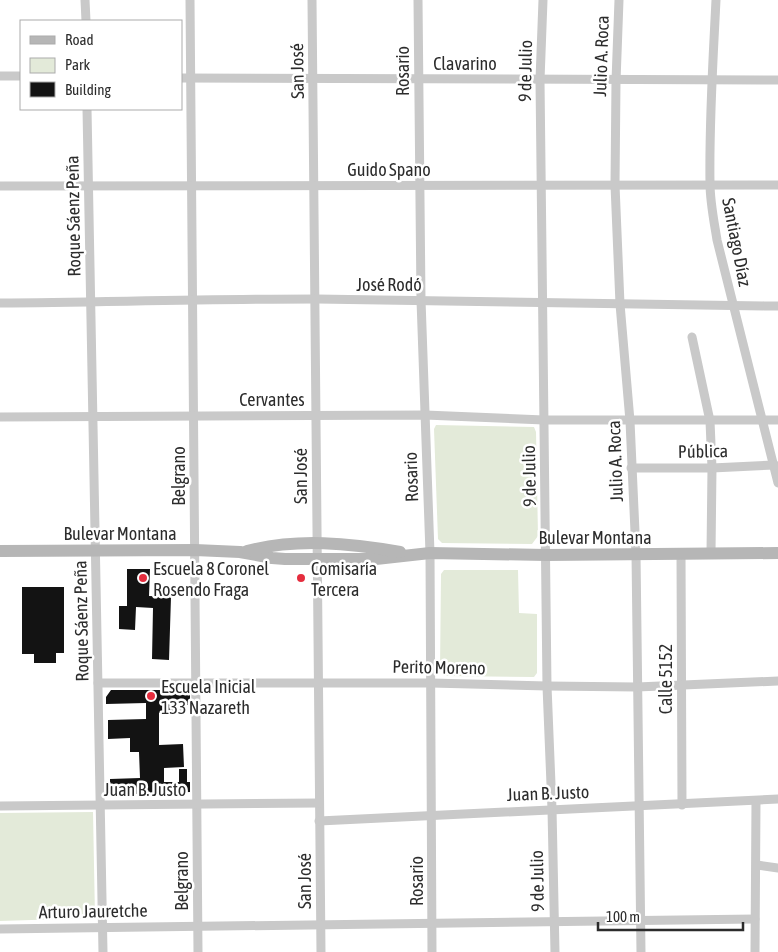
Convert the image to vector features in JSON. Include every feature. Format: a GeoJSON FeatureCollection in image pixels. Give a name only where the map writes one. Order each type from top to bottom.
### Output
{"type":"FeatureCollection","features":[{"type":"Feature","properties":{"kind":"main road","name":"Bulevar Montana"},"geometry":{"type":"LineString","coordinates":[[240,552],[268,545],[316,543],[368,546],[412,554]]}},
{"type":"Feature","properties":{"kind":"main road","name":"Bulevar Montana"},"geometry":{"type":"LineString","coordinates":[[0,551],[195,550],[240,552],[272,558],[316,559],[376,559],[430,553],[546,555],[778,553]]}},
{"type":"Feature","properties":{"kind":"street"},"geometry":{"type":"LineString","coordinates":[[85,0],[86,20]]}},
{"type":"Feature","properties":{"kind":"street","name":"Belgrano"},"geometry":{"type":"LineString","coordinates":[[190,0],[198,952]]}},
{"type":"Feature","properties":{"kind":"street","name":"San José"},"geometry":{"type":"LineString","coordinates":[[312,0],[320,952]]}},
{"type":"Feature","properties":{"kind":"street","name":"Rosario"},"geometry":{"type":"LineString","coordinates":[[418,0],[421,300],[430,553],[432,952]]}},
{"type":"Feature","properties":{"kind":"street","name":"9 de Julio"},"geometry":{"type":"LineString","coordinates":[[543,0],[540,80],[547,686],[555,921],[554,952]]}},
{"type":"Feature","properties":{"kind":"street","name":"Julio A. Roca"},"geometry":{"type":"LineString","coordinates":[[619,0],[615,185],[620,304],[630,421],[636,554],[641,952]]}},
{"type":"Feature","properties":{"kind":"street","name":"Santiago Díaz"},"geometry":{"type":"LineString","coordinates":[[716,0],[710,184],[716,240],[775,465],[778,483]]}},
{"type":"Feature","properties":{"kind":"street"},"geometry":{"type":"LineString","coordinates":[[0,76],[20,76]]}},
{"type":"Feature","properties":{"kind":"street","name":"Clavarino"},"geometry":{"type":"LineString","coordinates":[[182,78],[616,81],[778,80]]}},
{"type":"Feature","properties":{"kind":"street","name":"Roque Sáenz Peña"},"geometry":{"type":"LineString","coordinates":[[87,110],[104,952]]}},
{"type":"Feature","properties":{"kind":"street","name":"Guido Spano"},"geometry":{"type":"LineString","coordinates":[[0,186],[778,185]]}},
{"type":"Feature","properties":{"kind":"street","name":"José Rodó"},"geometry":{"type":"LineString","coordinates":[[0,303],[315,299],[778,306]]}},
{"type":"Feature","properties":{"kind":"street"},"geometry":{"type":"LineString","coordinates":[[692,338],[710,421],[712,468],[711,553]]}},
{"type":"Feature","properties":{"kind":"street","name":"Cervantes"},"geometry":{"type":"LineString","coordinates":[[0,417],[425,415],[544,420],[778,420]]}},
{"type":"Feature","properties":{"kind":"street","name":"Pública"},"geometry":{"type":"LineString","coordinates":[[631,468],[712,468],[775,465]]}},
{"type":"Feature","properties":{"kind":"street","name":"Calle 5152"},"geometry":{"type":"LineString","coordinates":[[681,553],[682,805]]}},
{"type":"Feature","properties":{"kind":"street","name":"Perito Moreno"},"geometry":{"type":"LineString","coordinates":[[98,683],[431,682],[637,687],[778,682]]}},
{"type":"Feature","properties":{"kind":"street","name":"Juan B. Justo"},"geometry":{"type":"LineString","coordinates":[[319,821],[778,799]]}},
{"type":"Feature","properties":{"kind":"street"},"geometry":{"type":"LineString","coordinates":[[755,952],[756,801]]}},
{"type":"Feature","properties":{"kind":"street","name":"Juan B. Justo"},"geometry":{"type":"LineString","coordinates":[[0,806],[319,803]]}},
{"type":"Feature","properties":{"kind":"street"},"geometry":{"type":"LineString","coordinates":[[757,866],[778,868]]}},
{"type":"Feature","properties":{"kind":"street","name":"Arturo Jauretche"},"geometry":{"type":"LineString","coordinates":[[0,928],[755,919]]}},
{"type":"Feature","properties":{"kind":"green space"},"geometry":{"type":"Polygon","coordinates":[[[436,425],[534,427],[536,432],[538,536],[532,544],[442,543],[438,539],[434,429],[436,425]]]}},
{"type":"Feature","properties":{"kind":"green space"},"geometry":{"type":"Polygon","coordinates":[[[444,570],[518,570],[519,613],[537,614],[537,673],[534,677],[447,676],[440,670],[441,574],[444,570]]]}},
{"type":"Feature","properties":{"kind":"green space"},"geometry":{"type":"Polygon","coordinates":[[[93,812],[95,918],[0,921],[0,813],[93,812]]]}},
{"type":"Feature","properties":{"kind":"building"},"geometry":{"type":"Polygon","coordinates":[[[127,569],[150,569],[149,596],[171,597],[169,660],[152,659],[153,608],[136,607],[135,630],[119,629],[119,606],[127,606],[127,569]]]}},
{"type":"Feature","properties":{"kind":"building"},"geometry":{"type":"Polygon","coordinates":[[[22,587],[64,587],[64,653],[56,653],[56,663],[34,663],[34,654],[22,654],[22,587]]]}},
{"type":"Feature","properties":{"kind":"building"},"geometry":{"type":"Polygon","coordinates":[[[111,690],[186,690],[190,692],[190,705],[183,705],[182,713],[159,713],[159,745],[183,744],[184,767],[164,768],[164,782],[179,782],[179,769],[187,769],[187,782],[190,782],[190,792],[110,795],[110,779],[140,778],[139,752],[130,752],[130,738],[108,739],[108,720],[146,719],[146,703],[106,704],[106,697],[111,690]]]}},
{"type":"Feature","properties":{"kind":"place","name":"Escuela 8 Coronel Rosendo Fraga"},"geometry":{"type":"Point","coordinates":[143,578]}},
{"type":"Feature","properties":{"kind":"place","name":"Comisaría Tercera"},"geometry":{"type":"Point","coordinates":[301,578]}},
{"type":"Feature","properties":{"kind":"place","name":"Escuela Inicial 133 Nazareth"},"geometry":{"type":"Point","coordinates":[151,696]}}]}
